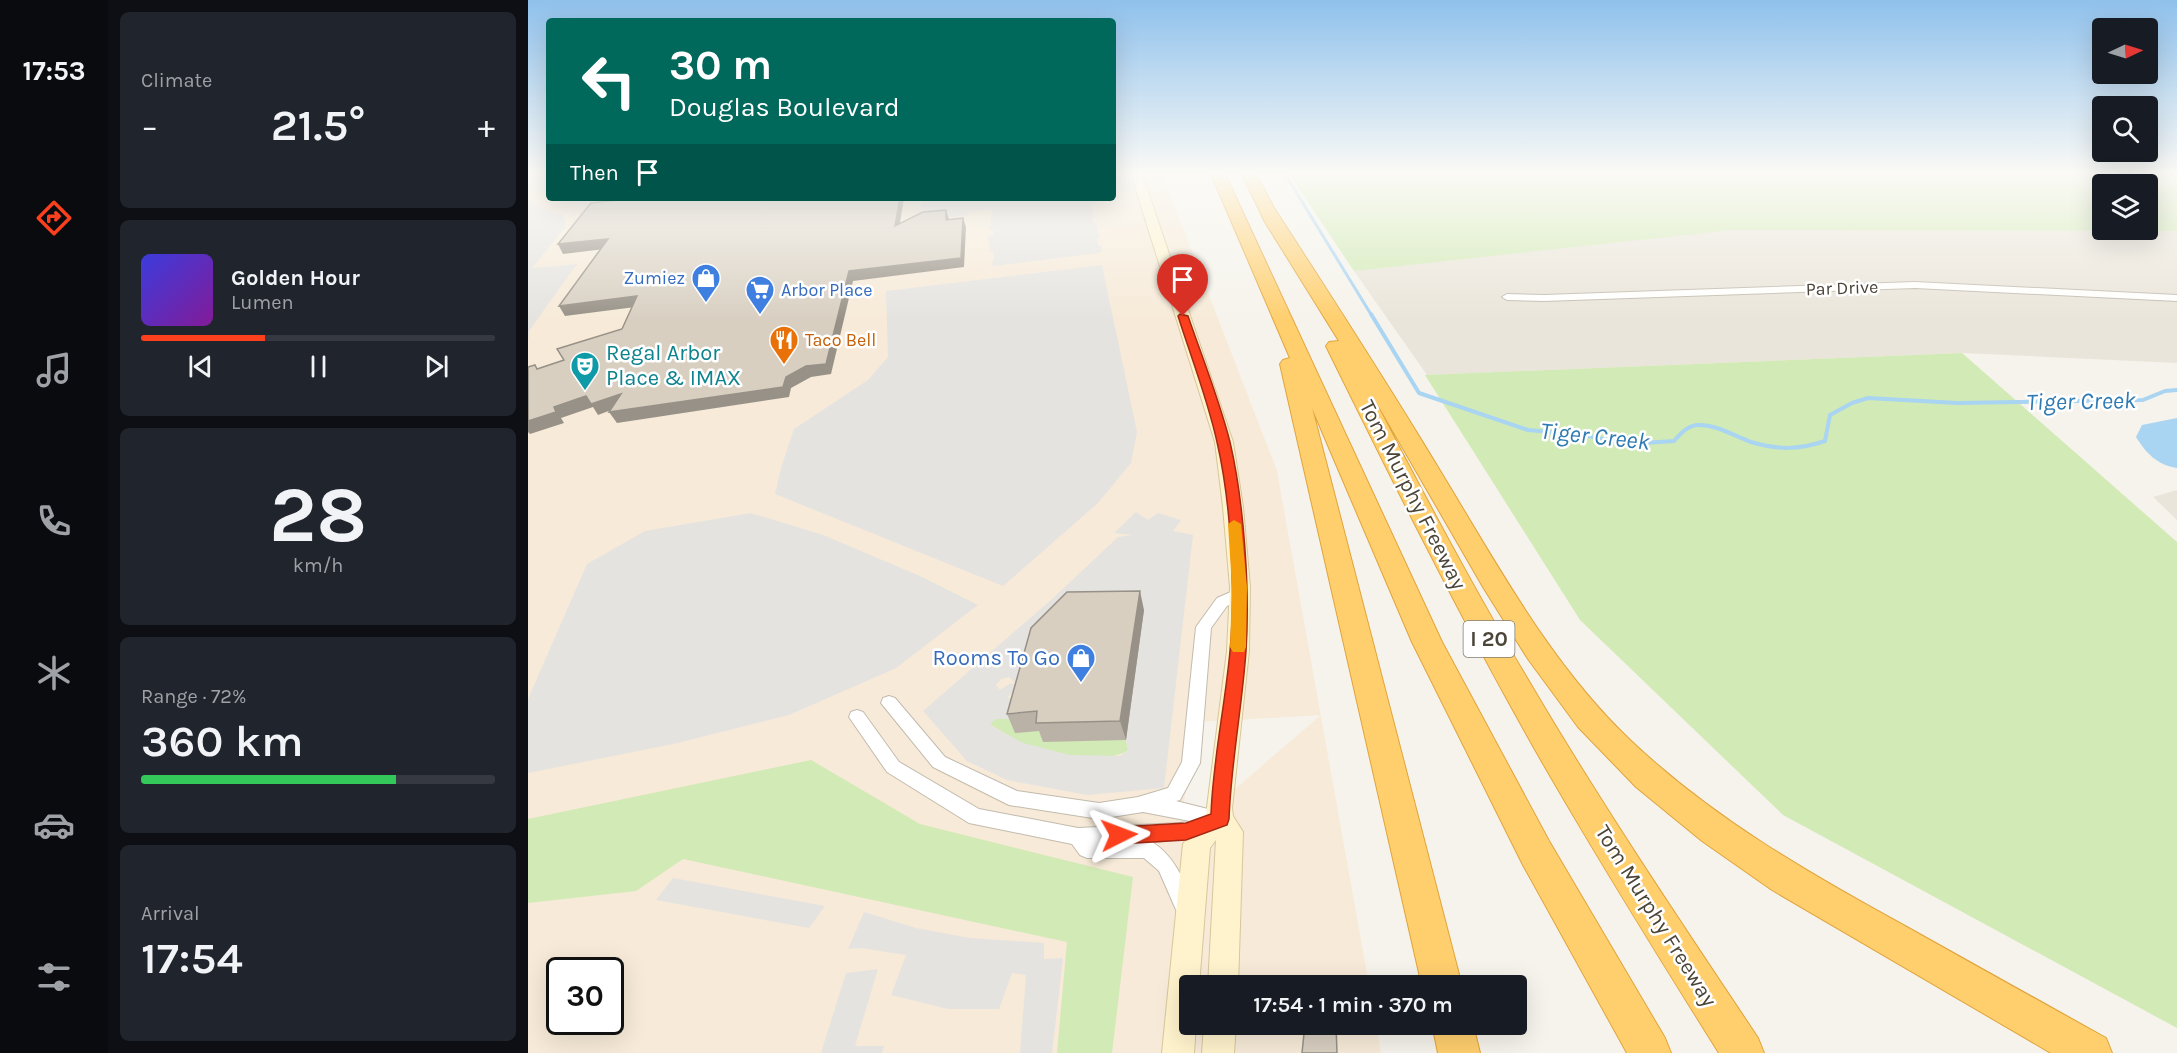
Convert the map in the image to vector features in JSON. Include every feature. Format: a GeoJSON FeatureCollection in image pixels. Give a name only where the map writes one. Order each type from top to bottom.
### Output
{"type":"FeatureCollection","features":[{"type":"Feature","properties":{"kind":"highway","name":"Tom Murphy Freeway"},"geometry":{"type":"LineString","coordinates":[[1240,223],[1427,642],[1536,853],[1650,1053]]}},
{"type":"Feature","properties":{"kind":"highway","name":"Tom Murphy Freeway"},"geometry":{"type":"LineString","coordinates":[[1274,223],[1429,527],[1513,682],[1636,886],[1743,1053]]}},
{"type":"Feature","properties":{"kind":"highway"},"geometry":{"type":"LineString","coordinates":[[1276,223],[1376,382],[1532,640],[1567,689],[1618,748],[1695,816],[1756,859],[1815,896],[2091,1053]]}},
{"type":"Feature","properties":{"kind":"highway"},"geometry":{"type":"LineString","coordinates":[[1276,305],[1439,975]]}},
{"type":"Feature","properties":{"kind":"highway"},"geometry":{"type":"LineString","coordinates":[[1455,1035],[1459,1053]]}},
{"type":"Feature","properties":{"kind":"main road"},"geometry":{"type":"LineString","coordinates":[[1152,223],[1224,442],[1233,507],[1240,593],[1238,651],[1222,774],[1220,819],[1230,832],[1224,975]]}},
{"type":"Feature","properties":{"kind":"main road"},"geometry":{"type":"LineString","coordinates":[[1178,1053],[1197,844],[1204,833],[1220,819]]}},
{"type":"Feature","properties":{"kind":"main road"},"geometry":{"type":"LineString","coordinates":[[1218,1053],[1219,1035]]}},
{"type":"Feature","properties":{"kind":"street","name":"Par Drive"},"geometry":{"type":"LineString","coordinates":[[1507,297],[1556,298],[1915,285],[2177,298]]}},
{"type":"Feature","properties":{"kind":"street"},"geometry":{"type":"LineString","coordinates":[[888,704],[939,762],[1015,799],[1099,811],[1138,805],[1174,794],[1191,763],[1204,627],[1222,602],[1240,593]]}},
{"type":"Feature","properties":{"kind":"street"},"geometry":{"type":"LineString","coordinates":[[857,717],[893,767],[975,817],[1077,837],[1180,832],[1220,819]]}},
{"type":"Feature","properties":{"kind":"street"},"geometry":{"type":"LineString","coordinates":[[1138,805],[1167,807],[1220,819]]}},
{"type":"Feature","properties":{"kind":"street"},"geometry":{"type":"LineString","coordinates":[[1077,837],[1087,849],[1148,849],[1166,865],[1179,890],[1190,925]]}},
{"type":"Feature","properties":{"kind":"shaded area","name":"Arbor Place"},"geometry":{"type":"Polygon","coordinates":[[[528,223],[1181,223],[1277,471],[1321,715],[1367,975],[1179,975],[1179,1035],[1378,1035],[1381,1053],[528,1053],[528,223]],[[1321,715],[1197,722],[1178,838],[1321,715]]]}},
{"type":"Feature","properties":{"kind":"shaded area"},"geometry":{"type":"Polygon","coordinates":[[[528,223],[565,223],[566,226],[532,268],[577,264],[529,331],[528,342],[528,223]]]}},
{"type":"Feature","properties":{"kind":"shaded area"},"geometry":{"type":"Polygon","coordinates":[[[991,223],[1096,223],[1100,238],[1097,239],[1098,245],[1101,245],[1102,250],[1099,253],[994,266],[991,265],[994,258],[993,252],[990,252],[988,236],[993,235],[993,230],[990,230],[991,223]]]}},
{"type":"Feature","properties":{"kind":"shaded area"},"geometry":{"type":"Polygon","coordinates":[[[1732,230],[2092,231],[2092,240],[2158,240],[2158,231],[2177,231],[2177,363],[1962,353],[1427,375],[1354,271],[1488,252],[1732,230]]]}},
{"type":"Feature","properties":{"kind":"shaded area"},"geometry":{"type":"Polygon","coordinates":[[[1102,265],[1137,432],[1131,463],[1098,503],[1003,586],[775,494],[794,429],[868,380],[888,357],[886,291],[1102,265]]]}},
{"type":"Feature","properties":{"kind":"shaded area"},"geometry":{"type":"Polygon","coordinates":[[[2177,490],[2177,520],[2153,497],[2177,490]]]}},
{"type":"Feature","properties":{"kind":"shaded area"},"geometry":{"type":"Polygon","coordinates":[[[1136,512],[1148,520],[1158,513],[1181,520],[1173,531],[1193,535],[1164,788],[1087,795],[1007,780],[967,761],[923,711],[1051,600],[1118,537],[1132,535],[1114,533],[1136,512]],[[1026,656],[1022,661],[1023,665],[1033,668],[1015,683],[1009,677],[1001,679],[996,685],[1000,690],[1011,683],[1019,686],[1007,698],[1025,698],[1019,719],[995,719],[990,725],[1023,743],[1070,755],[1120,756],[1128,750],[1126,740],[1026,656]]]}},
{"type":"Feature","properties":{"kind":"shaded area"},"geometry":{"type":"Polygon","coordinates":[[[751,513],[823,535],[920,576],[978,605],[896,668],[789,715],[678,743],[528,773],[528,699],[587,564],[645,531],[751,513]]]}},
{"type":"Feature","properties":{"kind":"shaded area"},"geometry":{"type":"Polygon","coordinates":[[[673,878],[825,906],[809,928],[656,900],[673,878]]]}},
{"type":"Feature","properties":{"kind":"shaded area"},"geometry":{"type":"Polygon","coordinates":[[[864,912],[916,928],[970,938],[1044,943],[1044,959],[1063,958],[1052,1053],[1020,1053],[1026,975],[1012,973],[999,1009],[948,1009],[891,995],[906,955],[861,948],[848,949],[864,912]]]}},
{"type":"Feature","properties":{"kind":"shaded area"},"geometry":{"type":"Polygon","coordinates":[[[878,969],[855,1046],[884,1046],[882,1053],[821,1053],[846,973],[878,969]]]}},
{"type":"Feature","properties":{"kind":"green space"},"geometry":{"type":"Polygon","coordinates":[[[1322,223],[2092,223],[2092,231],[1732,230],[1354,271],[1322,223]]]}},
{"type":"Feature","properties":{"kind":"green space"},"geometry":{"type":"Polygon","coordinates":[[[2158,223],[2177,223],[2177,231],[2158,231],[2158,223]]]}},
{"type":"Feature","properties":{"kind":"green space"},"geometry":{"type":"Polygon","coordinates":[[[1962,353],[2177,542],[2177,1028],[1783,815],[1580,620],[1425,375],[1962,353]]]}},
{"type":"Feature","properties":{"kind":"green space"},"geometry":{"type":"Polygon","coordinates":[[[995,719],[1019,719],[1045,730],[1126,740],[1128,750],[1106,757],[1076,756],[1046,751],[1019,741],[989,724],[995,719]]]}},
{"type":"Feature","properties":{"kind":"green space"},"geometry":{"type":"Polygon","coordinates":[[[811,760],[920,824],[1133,877],[1112,1053],[1057,1053],[1067,942],[683,859],[636,891],[528,903],[528,819],[811,760]]]}},
{"type":"Feature","properties":{"kind":"water"},"geometry":{"type":"Polygon","coordinates":[[[2177,418],[2177,468],[2153,457],[2136,437],[2142,425],[2177,418]]]}},
{"type":"Feature","properties":{"kind":"building"},"geometry":{"type":"Polygon","coordinates":[[[575,223],[896,223],[895,226],[901,223],[963,223],[961,258],[849,271],[826,364],[806,366],[786,377],[783,387],[609,412],[621,394],[591,404],[586,396],[554,407],[556,412],[528,421],[528,367],[535,365],[537,369],[564,360],[557,349],[622,329],[637,296],[559,306],[608,239],[558,244],[575,223]]]}},
{"type":"Feature","properties":{"kind":"building","name":"Rooms To Go"},"geometry":{"type":"Polygon","coordinates":[[[1140,591],[1120,721],[1036,723],[1037,711],[1007,714],[1031,628],[1067,592],[1140,591]]]}},
{"type":"Feature","properties":{"kind":"building"},"geometry":{"type":"Polygon","coordinates":[[[1304,1035],[1336,1035],[1337,1053],[1302,1053],[1304,1035]]]}},
{"type":"Feature","properties":{"kind":"waterway","name":"Tiger Creek"},"geometry":{"type":"LineString","coordinates":[[1315,223],[1372,316]]}},
{"type":"Feature","properties":{"kind":"waterway","name":"Tiger Creek"},"geometry":{"type":"LineString","coordinates":[[1371,314],[1419,393],[1528,430],[1583,435],[1629,444],[1674,441],[1687,429],[1704,425],[1718,428],[1751,442],[1770,446],[1788,448],[1806,446],[1825,441],[1830,415],[1852,403],[1868,398],[1957,403],[2143,400],[2165,391],[2177,390]]}},
{"type":"Feature","properties":{"kind":"slow traffic"},"geometry":{"type":"LineString","coordinates":[[1234,524],[1240,587],[1238,647]]}},
{"type":"Feature","properties":{"kind":"place","name":"Zumiez"},"geometry":{"type":"Point","coordinates":[706,304]}},
{"type":"Feature","properties":{"kind":"place","name":"Arbor Place"},"geometry":{"type":"Point","coordinates":[760,316]}},
{"type":"Feature","properties":{"kind":"place","name":"Taco Bell"},"geometry":{"type":"Point","coordinates":[784,366]}},
{"type":"Feature","properties":{"kind":"place","name":"Regal Arbor Place & IMAX"},"geometry":{"type":"Point","coordinates":[585,392]}},
{"type":"Feature","properties":{"kind":"place","name":"Rooms To Go"},"geometry":{"type":"Point","coordinates":[1081,684]}},
{"type":"Feature","properties":{"kind":"route"},"geometry":{"type":"LineString","coordinates":[[1119,835],[1186,832],[1220,819],[1222,774],[1238,651],[1240,587],[1233,507],[1224,442],[1183,316]]}}]}
